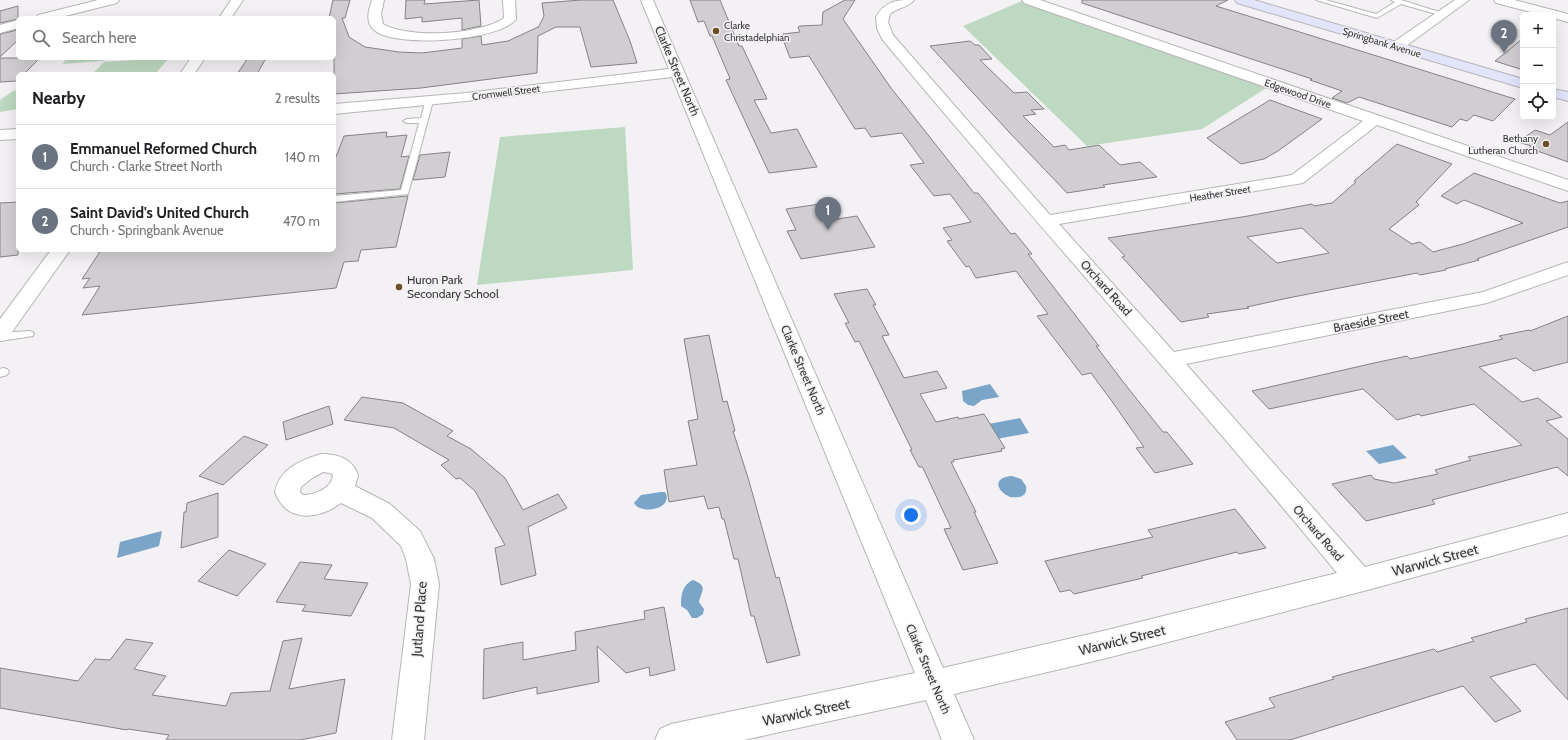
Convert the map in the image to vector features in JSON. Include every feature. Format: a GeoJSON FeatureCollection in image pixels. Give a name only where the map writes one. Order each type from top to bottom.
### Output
{"type":"FeatureCollection","features":[{"type":"Feature","properties":{"kind":"main road","name":"Springbank Avenue"},"geometry":{"type":"LineString","coordinates":[[1241,0],[1520,83]]}},
{"type":"Feature","properties":{"kind":"main road"},"geometry":{"type":"LineString","coordinates":[[1556,94],[1568,97]]}},
{"type":"Feature","properties":{"kind":"street"},"geometry":{"type":"LineString","coordinates":[[50,16],[113,0]]}},
{"type":"Feature","properties":{"kind":"street"},"geometry":{"type":"LineString","coordinates":[[226,16],[237,0]]}},
{"type":"Feature","properties":{"kind":"street"},"geometry":{"type":"LineString","coordinates":[[378,0],[375,21],[378,28],[394,34],[411,37],[480,31],[499,27],[504,25],[510,19],[509,0]]}},
{"type":"Feature","properties":{"kind":"street","name":"Clarke Street North"},"geometry":{"type":"LineString","coordinates":[[647,0],[958,740]]}},
{"type":"Feature","properties":{"kind":"street","name":"Orchard Road"},"geometry":{"type":"LineString","coordinates":[[908,0],[891,7],[884,13],[882,21],[884,32],[1046,221],[1170,360],[1358,580]]}},
{"type":"Feature","properties":{"kind":"street","name":"Edgewood Drive"},"geometry":{"type":"LineString","coordinates":[[1028,0],[1568,186]]}},
{"type":"Feature","properties":{"kind":"street"},"geometry":{"type":"LineString","coordinates":[[1397,46],[1463,0]]}},
{"type":"Feature","properties":{"kind":"street"},"geometry":{"type":"LineString","coordinates":[[1500,0],[1568,18]]}},
{"type":"Feature","properties":{"kind":"street"},"geometry":{"type":"LineString","coordinates":[[0,29],[16,25]]}},
{"type":"Feature","properties":{"kind":"street"},"geometry":{"type":"LineString","coordinates":[[188,72],[197,60]]}},
{"type":"Feature","properties":{"kind":"street","name":"Cromwell Street"},"geometry":{"type":"LineString","coordinates":[[336,108],[429,101],[678,72]]}},
{"type":"Feature","properties":{"kind":"street","name":"Heather Street"},"geometry":{"type":"LineString","coordinates":[[1046,221],[1297,179],[1375,119]]}},
{"type":"Feature","properties":{"kind":"street"},"geometry":{"type":"LineString","coordinates":[[0,136],[16,134]]}},
{"type":"Feature","properties":{"kind":"street"},"geometry":{"type":"LineString","coordinates":[[0,336],[60,252]]}},
{"type":"Feature","properties":{"kind":"street","name":"Braeside Street"},"geometry":{"type":"LineString","coordinates":[[1170,360],[1454,304],[1494,294],[1568,268]]}},
{"type":"Feature","properties":{"kind":"street","name":"Jutland Place"},"geometry":{"type":"LineString","coordinates":[[339,490],[382,511],[410,539],[420,559],[425,584],[408,740]]}},
{"type":"Feature","properties":{"kind":"street","name":"Warwick Street"},"geometry":{"type":"LineString","coordinates":[[671,740],[934,684],[1166,630],[1568,524]]}},
{"type":"Feature","properties":{"kind":"lane"},"geometry":{"type":"LineString","coordinates":[[1319,0],[1377,16],[1400,2]]}},
{"type":"Feature","properties":{"kind":"lane"},"geometry":{"type":"LineString","coordinates":[[1392,0],[1443,14]]}},
{"type":"Feature","properties":{"kind":"lane"},"geometry":{"type":"LineString","coordinates":[[336,199],[405,192],[429,101]]}},
{"type":"Feature","properties":{"kind":"lane"},"geometry":{"type":"LineString","coordinates":[[407,121],[424,120]]}},
{"type":"Feature","properties":{"kind":"lane"},"geometry":{"type":"LineString","coordinates":[[0,336],[29,334]]}},
{"type":"Feature","properties":{"kind":"green space"},"geometry":{"type":"Polygon","coordinates":[[[1022,1],[1268,87],[1202,129],[1087,146],[963,26],[1022,1]]]}},
{"type":"Feature","properties":{"kind":"green space"},"geometry":{"type":"Polygon","coordinates":[[[66,60],[104,60],[103,61],[62,64],[66,60]]]}},
{"type":"Feature","properties":{"kind":"green space"},"geometry":{"type":"Polygon","coordinates":[[[167,60],[157,72],[94,72],[104,62],[167,60]]]}},
{"type":"Feature","properties":{"kind":"green space"},"geometry":{"type":"Polygon","coordinates":[[[16,90],[16,109],[0,112],[0,100],[16,90]]]}},
{"type":"Feature","properties":{"kind":"green space"},"geometry":{"type":"Polygon","coordinates":[[[625,127],[633,270],[477,285],[500,137],[625,127]]]}},
{"type":"Feature","properties":{"kind":"water"},"geometry":{"type":"Polygon","coordinates":[[[990,384],[999,397],[982,400],[974,406],[968,405],[963,401],[962,391],[990,384]]]}},
{"type":"Feature","properties":{"kind":"water"},"geometry":{"type":"Polygon","coordinates":[[[1020,418],[1029,433],[991,440],[983,425],[1020,418]]]}},
{"type":"Feature","properties":{"kind":"water"},"geometry":{"type":"Polygon","coordinates":[[[1393,445],[1407,458],[1379,464],[1366,451],[1393,445]]]}},
{"type":"Feature","properties":{"kind":"water"},"geometry":{"type":"Polygon","coordinates":[[[1012,476],[1021,479],[1026,486],[1024,495],[1010,497],[999,488],[999,481],[1006,477],[1012,476]]]}},
{"type":"Feature","properties":{"kind":"water"},"geometry":{"type":"Polygon","coordinates":[[[665,492],[667,498],[661,506],[643,509],[634,503],[641,495],[665,492]]]}},
{"type":"Feature","properties":{"kind":"water"},"geometry":{"type":"Polygon","coordinates":[[[162,531],[159,546],[117,558],[120,542],[162,531]]]}},
{"type":"Feature","properties":{"kind":"water"},"geometry":{"type":"Polygon","coordinates":[[[693,580],[701,584],[703,589],[699,602],[704,609],[703,614],[697,618],[692,618],[687,610],[681,606],[681,598],[684,588],[693,580]]]}},
{"type":"Feature","properties":{"kind":"building"},"geometry":{"type":"Polygon","coordinates":[[[333,0],[350,0],[345,18],[342,18],[349,37],[365,47],[399,52],[422,53],[462,48],[462,39],[481,36],[482,45],[508,41],[538,28],[544,16],[542,3],[581,0],[613,0],[630,41],[637,63],[591,67],[580,27],[556,27],[538,36],[537,73],[421,88],[336,94],[336,72],[334,72],[334,60],[336,60],[336,16],[329,16],[333,0]]]}},
{"type":"Feature","properties":{"kind":"building"},"geometry":{"type":"Polygon","coordinates":[[[406,0],[425,0],[424,4],[479,0],[481,26],[462,30],[462,18],[422,22],[422,17],[405,19],[406,0]]]}},
{"type":"Feature","properties":{"kind":"building"},"geometry":{"type":"Polygon","coordinates":[[[690,0],[720,0],[739,46],[742,46],[767,99],[754,100],[771,133],[797,129],[817,167],[769,173],[726,80],[730,79],[712,36],[710,36],[704,21],[698,22],[690,0]]]}},
{"type":"Feature","properties":{"kind":"building"},"geometry":{"type":"Polygon","coordinates":[[[845,0],[855,0],[843,19],[891,88],[974,193],[978,193],[1011,234],[1015,233],[1032,254],[1028,254],[1099,346],[1096,346],[1124,383],[1163,432],[1167,432],[1193,464],[1155,473],[1136,448],[1144,447],[1091,373],[1082,375],[1037,316],[1048,314],[1016,271],[976,278],[969,266],[966,267],[947,241],[952,240],[943,228],[971,222],[950,194],[934,196],[910,165],[924,163],[902,133],[871,137],[865,128],[855,129],[809,56],[790,58],[784,42],[787,42],[783,34],[800,32],[798,27],[800,26],[822,25],[823,12],[845,0]]]}},
{"type":"Feature","properties":{"kind":"building"},"geometry":{"type":"Polygon","coordinates":[[[1082,0],[1228,0],[1216,6],[1515,99],[1493,121],[1474,115],[1467,121],[1460,119],[1452,127],[1359,97],[1347,103],[1332,98],[1342,91],[1310,80],[1312,79],[1082,3],[1082,0]]]}},
{"type":"Feature","properties":{"kind":"building"},"geometry":{"type":"Polygon","coordinates":[[[18,6],[18,16],[16,16],[16,19],[0,23],[0,11],[18,6]]]}},
{"type":"Feature","properties":{"kind":"building"},"geometry":{"type":"Polygon","coordinates":[[[16,30],[16,42],[0,57],[0,34],[16,30]]]}},
{"type":"Feature","properties":{"kind":"building"},"geometry":{"type":"Polygon","coordinates":[[[970,41],[975,45],[979,45],[992,59],[980,60],[1014,93],[1027,92],[1044,109],[1031,110],[1036,114],[1023,116],[1054,147],[1065,145],[1069,150],[1099,145],[1120,165],[1140,162],[1157,177],[1103,185],[1105,187],[1067,193],[930,46],[970,41]]]}},
{"type":"Feature","properties":{"kind":"building"},"geometry":{"type":"Polygon","coordinates":[[[1520,41],[1520,69],[1495,61],[1520,41]]]}},
{"type":"Feature","properties":{"kind":"building"},"geometry":{"type":"Polygon","coordinates":[[[0,58],[38,60],[26,72],[16,72],[16,81],[0,82],[0,58]]]}},
{"type":"Feature","properties":{"kind":"building"},"geometry":{"type":"Polygon","coordinates":[[[247,60],[265,60],[258,72],[238,72],[247,60]]]}},
{"type":"Feature","properties":{"kind":"building"},"geometry":{"type":"Polygon","coordinates":[[[1270,100],[1322,119],[1278,151],[1264,159],[1241,164],[1207,138],[1270,100]]]}},
{"type":"Feature","properties":{"kind":"building","name":"Bethany Lutheran Church"},"geometry":{"type":"Polygon","coordinates":[[[1568,122],[1568,162],[1529,148],[1531,146],[1518,142],[1535,130],[1550,135],[1568,122]]]}},
{"type":"Feature","properties":{"kind":"building"},"geometry":{"type":"Polygon","coordinates":[[[387,132],[386,137],[407,135],[401,157],[409,156],[400,189],[336,194],[336,157],[344,136],[387,132]]]}},
{"type":"Feature","properties":{"kind":"building"},"geometry":{"type":"Polygon","coordinates":[[[1397,144],[1452,164],[1416,202],[1419,205],[1389,229],[1412,244],[1420,242],[1433,252],[1463,244],[1523,223],[1464,200],[1457,204],[1441,196],[1474,173],[1560,203],[1568,201],[1568,227],[1477,259],[1479,260],[1445,269],[1446,270],[1420,275],[1417,273],[1288,298],[1247,307],[1249,308],[1207,314],[1209,317],[1181,322],[1122,257],[1125,256],[1108,238],[1248,216],[1312,204],[1314,206],[1332,203],[1356,182],[1354,181],[1397,144]],[[1302,228],[1247,237],[1277,263],[1329,253],[1302,228]]]}},
{"type":"Feature","properties":{"kind":"building"},"geometry":{"type":"Polygon","coordinates":[[[450,152],[445,177],[413,180],[420,155],[450,152]]]}},
{"type":"Feature","properties":{"kind":"building"},"geometry":{"type":"Polygon","coordinates":[[[408,196],[396,247],[361,250],[358,261],[344,262],[336,288],[82,315],[100,286],[83,288],[90,278],[82,279],[100,252],[336,252],[336,203],[408,196]]]}},
{"type":"Feature","properties":{"kind":"building"},"geometry":{"type":"Polygon","coordinates":[[[16,202],[16,252],[18,252],[18,255],[0,257],[0,203],[16,202]]]}},
{"type":"Feature","properties":{"kind":"building"},"geometry":{"type":"Polygon","coordinates":[[[827,203],[837,219],[857,216],[875,247],[801,259],[787,231],[796,230],[786,209],[827,203]]]}},
{"type":"Feature","properties":{"kind":"building"},"geometry":{"type":"Polygon","coordinates":[[[867,289],[876,305],[873,305],[889,335],[882,336],[904,378],[937,371],[947,388],[920,394],[936,422],[958,417],[959,419],[984,414],[1005,448],[1001,449],[1002,451],[953,460],[954,462],[951,462],[976,512],[974,512],[998,563],[963,570],[944,529],[951,528],[923,468],[919,467],[910,450],[912,450],[859,341],[855,342],[845,323],[849,323],[834,294],[867,289]]]}},
{"type":"Feature","properties":{"kind":"building"},"geometry":{"type":"Polygon","coordinates":[[[1568,316],[1568,362],[1534,371],[1516,358],[1479,367],[1522,402],[1538,398],[1562,417],[1546,421],[1568,439],[1568,476],[1557,467],[1432,500],[1435,504],[1366,521],[1332,484],[1371,475],[1374,479],[1394,483],[1438,474],[1435,470],[1471,460],[1468,457],[1522,445],[1474,404],[1421,416],[1419,414],[1397,420],[1363,389],[1269,409],[1252,391],[1407,356],[1410,359],[1503,339],[1499,336],[1530,331],[1568,316]]]}},
{"type":"Feature","properties":{"kind":"building"},"geometry":{"type":"Polygon","coordinates":[[[709,335],[723,402],[727,401],[735,431],[733,431],[749,481],[776,578],[779,577],[800,655],[767,663],[754,616],[751,616],[738,559],[734,559],[724,519],[722,519],[719,507],[708,509],[704,496],[669,502],[664,470],[697,465],[688,421],[698,419],[684,339],[709,335]]]}},
{"type":"Feature","properties":{"kind":"building"},"geometry":{"type":"Polygon","coordinates":[[[362,397],[403,403],[453,431],[447,436],[471,449],[505,478],[523,510],[558,494],[567,508],[528,527],[536,575],[501,585],[495,548],[505,545],[475,491],[460,478],[456,479],[441,465],[449,460],[394,428],[344,420],[362,397]]]}},
{"type":"Feature","properties":{"kind":"building"},"geometry":{"type":"Polygon","coordinates":[[[329,406],[333,424],[286,440],[283,422],[329,406]]]}},
{"type":"Feature","properties":{"kind":"building"},"geometry":{"type":"Polygon","coordinates":[[[244,436],[268,445],[223,485],[199,476],[244,436]]]}},
{"type":"Feature","properties":{"kind":"building"},"geometry":{"type":"Polygon","coordinates":[[[218,493],[218,537],[181,548],[184,512],[186,512],[187,503],[218,493]]]}},
{"type":"Feature","properties":{"kind":"building"},"geometry":{"type":"Polygon","coordinates":[[[1235,509],[1266,548],[1239,554],[1237,552],[1141,576],[1143,578],[1074,594],[1070,590],[1060,592],[1045,561],[1153,537],[1148,530],[1235,509]]]}},
{"type":"Feature","properties":{"kind":"building"},"geometry":{"type":"Polygon","coordinates":[[[229,550],[266,564],[237,596],[198,581],[229,550]]]}},
{"type":"Feature","properties":{"kind":"building"},"geometry":{"type":"Polygon","coordinates":[[[300,562],[332,565],[324,579],[368,583],[351,616],[302,611],[306,605],[276,602],[300,562]]]}},
{"type":"Feature","properties":{"kind":"building"},"geometry":{"type":"Polygon","coordinates":[[[664,607],[675,670],[650,676],[649,667],[626,673],[597,646],[599,682],[537,694],[537,687],[483,699],[484,649],[523,642],[523,660],[576,650],[575,632],[645,619],[644,611],[664,607]]]}},
{"type":"Feature","properties":{"kind":"building"},"geometry":{"type":"Polygon","coordinates":[[[1568,608],[1568,700],[1535,664],[1490,677],[1521,711],[1495,722],[1463,686],[1290,740],[1237,740],[1225,722],[1275,707],[1269,698],[1334,679],[1332,677],[1434,649],[1437,652],[1474,641],[1471,638],[1527,622],[1525,619],[1568,608]]]}},
{"type":"Feature","properties":{"kind":"building"},"geometry":{"type":"Polygon","coordinates":[[[302,638],[289,689],[345,679],[336,733],[300,740],[166,740],[169,735],[127,730],[0,708],[0,668],[78,681],[95,659],[110,660],[126,639],[153,643],[134,669],[166,676],[152,695],[226,706],[231,693],[270,691],[283,641],[302,638]]]}},
{"type":"Feature","properties":{"kind":"place","name":"Clarke Christadelphian"},"geometry":{"type":"Point","coordinates":[716,31]}},
{"type":"Feature","properties":{"kind":"place","name":"Saint David's United Church"},"geometry":{"type":"Point","coordinates":[1504,53]}},
{"type":"Feature","properties":{"kind":"place","name":"Bethany Lutheran Church"},"geometry":{"type":"Point","coordinates":[1546,144]}},
{"type":"Feature","properties":{"kind":"place","name":"Emmanuel Reformed Church"},"geometry":{"type":"Point","coordinates":[828,230]}},
{"type":"Feature","properties":{"kind":"place","name":"Huron Park Secondary School"},"geometry":{"type":"Point","coordinates":[399,287]}}]}
